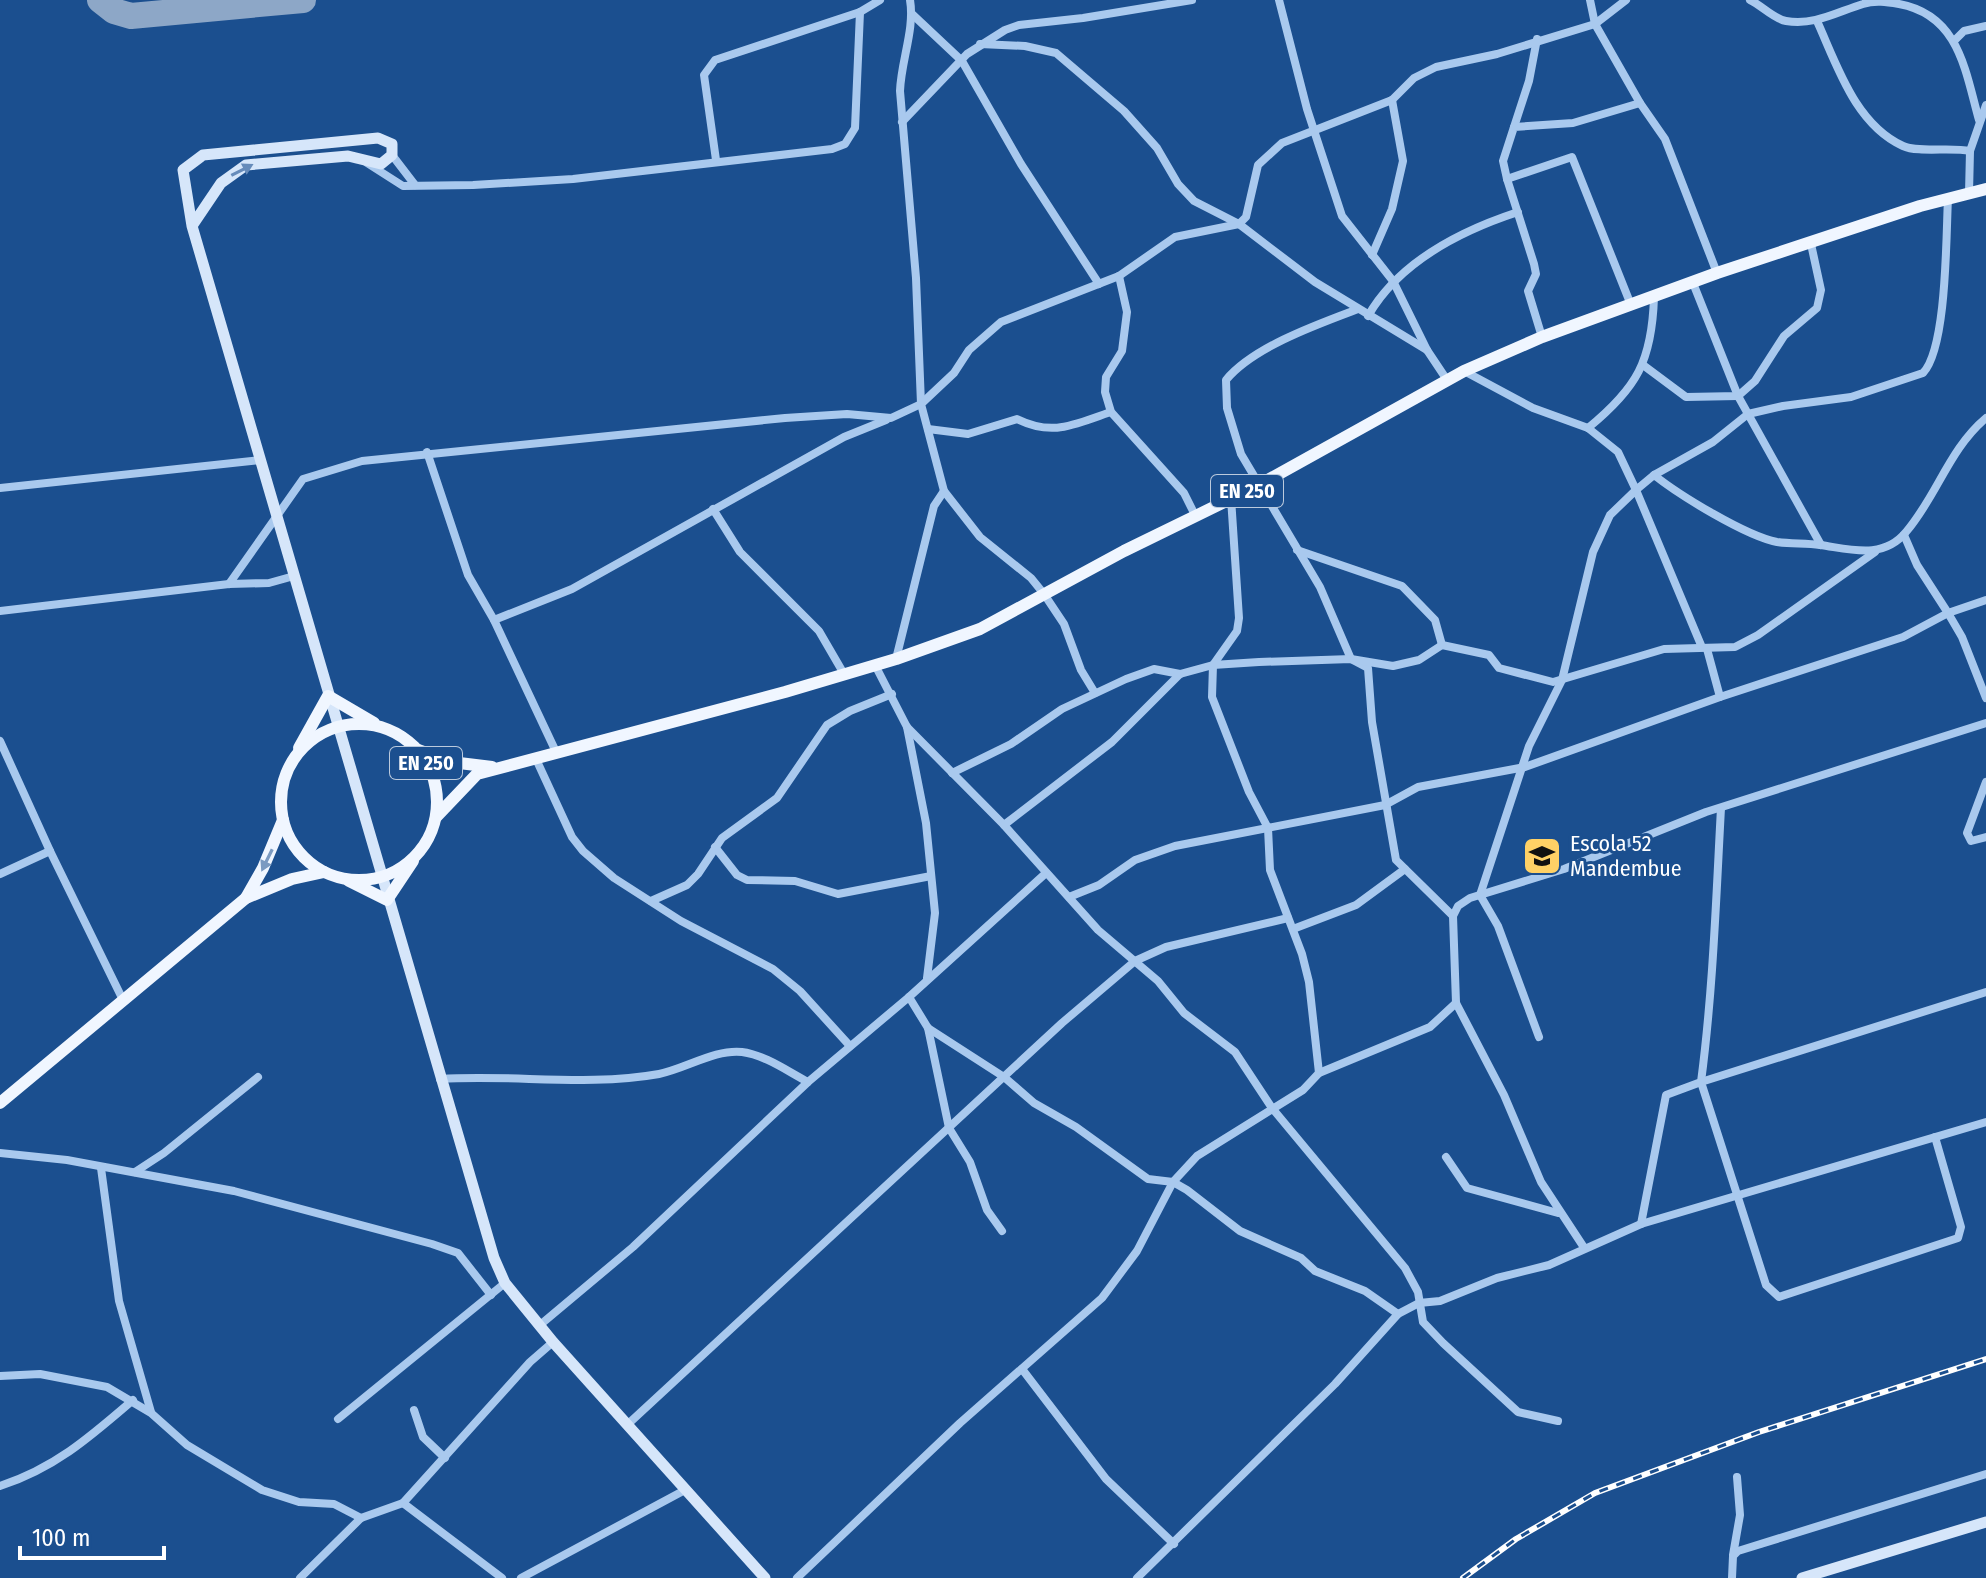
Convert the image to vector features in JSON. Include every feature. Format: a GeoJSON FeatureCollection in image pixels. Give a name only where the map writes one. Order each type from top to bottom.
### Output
{"type":"FeatureCollection","features":[{"type":"Feature","properties":{"kind":"main road","name":"EN 250"},"geometry":{"type":"LineString","coordinates":[[436,817],[477,774],[844,674],[980,629],[1195,515],[1257,486],[1464,371],[1542,337],[1717,273],[1948,198],[1986,190]]}},
{"type":"Feature","properties":{"kind":"main road"},"geometry":{"type":"LineString","coordinates":[[246,898],[263,868],[283,820],[284,781],[291,763],[328,696],[381,727]]}},
{"type":"Feature","properties":{"kind":"main road","name":"EN 250"},"geometry":{"type":"LineString","coordinates":[[337,727],[359,724],[381,727],[401,736],[418,750],[451,762],[499,768]]}},
{"type":"Feature","properties":{"kind":"main road"},"geometry":{"type":"LineString","coordinates":[[291,763],[311,741],[337,727]]}},
{"type":"Feature","properties":{"kind":"main road","name":"EN 250"},"geometry":{"type":"LineString","coordinates":[[381,877],[417,854],[429,837],[436,817],[434,782],[418,750]]}},
{"type":"Feature","properties":{"kind":"main road"},"geometry":{"type":"LineString","coordinates":[[283,820],[291,841],[305,859],[324,872],[387,900],[417,854]]}},
{"type":"Feature","properties":{"kind":"main road"},"geometry":{"type":"LineString","coordinates":[[0,1103],[246,898],[292,879],[324,872]]}},
{"type":"Feature","properties":{"kind":"main road"},"geometry":{"type":"LineString","coordinates":[[343,878],[381,877]]}},
{"type":"Feature","properties":{"kind":"street"},"geometry":{"type":"LineString","coordinates":[[716,160],[704,75],[715,60],[860,12],[880,0]]}},
{"type":"Feature","properties":{"kind":"street"},"geometry":{"type":"LineString","coordinates":[[910,0],[912,14],[901,64],[902,123],[916,278],[921,404],[944,491],[980,537],[1031,578],[1044,594],[1064,624],[1081,670],[1095,693]]}},
{"type":"Feature","properties":{"kind":"street"},"geometry":{"type":"LineString","coordinates":[[902,123],[921,99],[980,44],[1019,25],[1192,0]]}},
{"type":"Feature","properties":{"kind":"street"},"geometry":{"type":"LineString","coordinates":[[1279,0],[1342,216],[1393,281],[1427,350],[1447,380]]}},
{"type":"Feature","properties":{"kind":"street"},"geometry":{"type":"LineString","coordinates":[[1590,0],[1595,24],[1640,103],[1665,139],[1717,273]]}},
{"type":"Feature","properties":{"kind":"street"},"geometry":{"type":"LineString","coordinates":[[494,620],[572,589],[844,437],[921,404],[954,373],[969,350],[1001,322],[1119,276],[1175,237],[1239,224],[1246,217],[1258,165],[1272,150],[1314,128],[1392,100],[1414,78],[1436,67],[1497,54],[1537,39],[1595,24],[1626,0]]}},
{"type":"Feature","properties":{"kind":"street"},"geometry":{"type":"LineString","coordinates":[[1750,0],[1782,20],[1817,21],[1867,2],[1884,1],[1912,7],[1935,18],[1955,40],[1979,120]]}},
{"type":"Feature","properties":{"kind":"street"},"geometry":{"type":"LineString","coordinates":[[365,161],[400,184],[415,185],[573,179],[716,160],[832,149],[845,144],[855,128],[860,12]]}},
{"type":"Feature","properties":{"kind":"street"},"geometry":{"type":"LineString","coordinates":[[912,14],[962,61],[1021,164],[1099,284]]}},
{"type":"Feature","properties":{"kind":"street"},"geometry":{"type":"LineString","coordinates":[[1817,21],[1846,88],[1875,123],[1903,146],[1970,151]]}},
{"type":"Feature","properties":{"kind":"street"},"geometry":{"type":"LineString","coordinates":[[1955,40],[1964,31],[1986,26]]}},
{"type":"Feature","properties":{"kind":"street"},"geometry":{"type":"LineString","coordinates":[[1537,39],[1529,81],[1503,161],[1534,264],[1536,274],[1528,291],[1542,337]]}},
{"type":"Feature","properties":{"kind":"street"},"geometry":{"type":"LineString","coordinates":[[980,44],[1025,46],[1056,53],[1124,111],[1157,148],[1178,184],[1194,201],[1239,224],[1368,316],[1427,350]]}},
{"type":"Feature","properties":{"kind":"street"},"geometry":{"type":"LineString","coordinates":[[1372,255],[1392,209],[1403,161],[1392,100]]}},
{"type":"Feature","properties":{"kind":"street"},"geometry":{"type":"LineString","coordinates":[[1514,127],[1573,123],[1640,103]]}},
{"type":"Feature","properties":{"kind":"street"},"geometry":{"type":"LineString","coordinates":[[1969,193],[1970,151],[1986,105]]}},
{"type":"Feature","properties":{"kind":"street"},"geometry":{"type":"LineString","coordinates":[[415,185],[392,155],[392,144],[378,138],[203,155],[183,170],[192,226],[494,1258],[505,1283],[553,1342],[765,1578]]}},
{"type":"Feature","properties":{"kind":"street"},"geometry":{"type":"LineString","coordinates":[[192,226],[221,183],[246,165],[348,156],[381,164],[392,155]]}},
{"type":"Feature","properties":{"kind":"street"},"geometry":{"type":"LineString","coordinates":[[1507,179],[1572,157],[1631,305]]}},
{"type":"Feature","properties":{"kind":"street"},"geometry":{"type":"LineString","coordinates":[[1539,1037],[1498,926],[1480,895],[1525,767],[1529,746],[1562,680],[1593,552],[1610,515],[1654,475],[1713,442],[1748,414],[1851,397],[1917,377],[1930,366],[1942,309],[1948,198]]}},
{"type":"Feature","properties":{"kind":"street"},"geometry":{"type":"LineString","coordinates":[[1368,316],[1393,281],[1453,238],[1518,212]]}},
{"type":"Feature","properties":{"kind":"street"},"geometry":{"type":"LineString","coordinates":[[1643,365],[1686,397],[1738,396],[1755,381],[1784,336],[1817,308],[1821,290],[1811,244]]}},
{"type":"Feature","properties":{"kind":"street"},"geometry":{"type":"LineString","coordinates":[[1119,276],[1127,312],[1122,351],[1106,377],[1105,392],[1111,412],[1184,493],[1195,515]]}},
{"type":"Feature","properties":{"kind":"street"},"geometry":{"type":"LineString","coordinates":[[1693,283],[1738,396],[1821,545]]}},
{"type":"Feature","properties":{"kind":"street"},"geometry":{"type":"LineString","coordinates":[[1588,428],[1630,390],[1643,365],[1653,337],[1654,297]]}},
{"type":"Feature","properties":{"kind":"street"},"geometry":{"type":"LineString","coordinates":[[1358,309],[1286,339],[1236,368],[1226,380],[1231,428],[1257,486],[1320,587],[1351,659],[1368,668],[1385,805],[1396,860],[1453,916]]}},
{"type":"Feature","properties":{"kind":"street"},"geometry":{"type":"LineString","coordinates":[[1464,371],[1533,408],[1588,428],[1618,452],[1704,647],[1720,697]]}},
{"type":"Feature","properties":{"kind":"street"},"geometry":{"type":"LineString","coordinates":[[928,429],[968,434],[1017,419],[1035,427],[1056,430],[1111,412]]}},
{"type":"Feature","properties":{"kind":"street"},"geometry":{"type":"LineString","coordinates":[[229,584],[303,479],[362,461],[785,418],[847,414],[891,418]]}},
{"type":"Feature","properties":{"kind":"street"},"geometry":{"type":"LineString","coordinates":[[952,773],[985,759],[1040,727],[1062,709],[1154,669],[1180,674],[1213,665],[1351,659],[1393,666],[1419,660],[1442,645],[1489,655],[1499,668],[1553,682],[1664,649],[1735,647],[1758,635],[1904,535],[1940,483],[1953,453],[1986,418]]}},
{"type":"Feature","properties":{"kind":"street"},"geometry":{"type":"LineString","coordinates":[[427,452],[468,575],[494,620],[557,754]]}},
{"type":"Feature","properties":{"kind":"street"},"geometry":{"type":"LineString","coordinates":[[0,488],[260,460]]}},
{"type":"Feature","properties":{"kind":"street"},"geometry":{"type":"LineString","coordinates":[[1654,475],[1680,496],[1772,540],[1875,552]]}},
{"type":"Feature","properties":{"kind":"street"},"geometry":{"type":"LineString","coordinates":[[896,659],[934,506],[944,491]]}},
{"type":"Feature","properties":{"kind":"street"},"geometry":{"type":"LineString","coordinates":[[1231,498],[1239,618],[1237,631],[1213,665],[1212,697],[1249,792],[1268,828],[1270,870],[1309,982],[1319,1073]]}},
{"type":"Feature","properties":{"kind":"street"},"geometry":{"type":"LineString","coordinates":[[713,509],[740,552],[798,606],[819,631],[844,674]]}},
{"type":"Feature","properties":{"kind":"street"},"geometry":{"type":"LineString","coordinates":[[1904,535],[1917,565],[1948,613],[1975,665],[1986,698]]}},
{"type":"Feature","properties":{"kind":"street"},"geometry":{"type":"LineString","coordinates":[[1297,550],[1402,586],[1435,620],[1442,645]]}},
{"type":"Feature","properties":{"kind":"street"},"geometry":{"type":"LineString","coordinates":[[0,611],[229,584],[269,583],[294,576]]}},
{"type":"Feature","properties":{"kind":"street"},"geometry":{"type":"LineString","coordinates":[[1069,897],[1099,885],[1135,860],[1175,846],[1385,805],[1418,787],[1525,767],[1720,697],[1903,637],[1948,613],[1986,600]]}},
{"type":"Feature","properties":{"kind":"street"},"geometry":{"type":"LineString","coordinates":[[875,665],[907,727],[926,823],[935,933],[927,978]]}},
{"type":"Feature","properties":{"kind":"street"},"geometry":{"type":"LineString","coordinates":[[1004,825],[1112,742],[1180,674]]}},
{"type":"Feature","properties":{"kind":"street"},"geometry":{"type":"LineString","coordinates":[[651,901],[687,885],[736,825],[777,798],[827,725],[850,711],[892,694]]}},
{"type":"Feature","properties":{"kind":"street"},"geometry":{"type":"LineString","coordinates":[[1583,1246],[1558,1213],[1456,1003],[1453,916],[1458,906],[1480,895],[1564,869],[1721,808],[1986,723]]}},
{"type":"Feature","properties":{"kind":"street"},"geometry":{"type":"LineString","coordinates":[[907,727],[1004,825],[1098,930],[1158,981],[1184,1013],[1235,1052],[1272,1108],[1405,1268],[1418,1292],[1423,1322],[1507,1404],[1530,1416],[1558,1421]]}},
{"type":"Feature","properties":{"kind":"street"},"geometry":{"type":"LineString","coordinates":[[0,741],[123,1000]]}},
{"type":"Feature","properties":{"kind":"street"},"geometry":{"type":"LineString","coordinates":[[536,759],[572,837],[583,851],[681,921],[773,969],[800,991],[850,1046]]}},
{"type":"Feature","properties":{"kind":"street"},"geometry":{"type":"LineString","coordinates":[[1986,782],[1967,833],[1972,842],[1986,837]]}},
{"type":"Feature","properties":{"kind":"street"},"geometry":{"type":"LineString","coordinates":[[1721,808],[1711,952],[1713,989],[1701,1082],[1741,1196],[1766,1285],[1779,1297],[1958,1238],[1961,1227],[1935,1137]]}},
{"type":"Feature","properties":{"kind":"street"},"geometry":{"type":"LineString","coordinates":[[715,847],[737,875],[747,880],[795,881],[838,894],[931,876]]}},
{"type":"Feature","properties":{"kind":"street"},"geometry":{"type":"LineString","coordinates":[[0,874],[50,851]]}},
{"type":"Feature","properties":{"kind":"street"},"geometry":{"type":"LineString","coordinates":[[1293,929],[1356,905],[1405,869]]}},
{"type":"Feature","properties":{"kind":"street"},"geometry":{"type":"LineString","coordinates":[[540,1325],[633,1247],[808,1082],[909,997],[1046,873]]}},
{"type":"Feature","properties":{"kind":"street"},"geometry":{"type":"LineString","coordinates":[[627,1425],[1004,1077],[1135,961],[1166,947],[1288,918]]}},
{"type":"Feature","properties":{"kind":"street"},"geometry":{"type":"LineString","coordinates":[[1641,1224],[1666,1095],[1986,992]]}},
{"type":"Feature","properties":{"kind":"street"},"geometry":{"type":"LineString","coordinates":[[909,997],[928,1028],[949,1128],[970,1162],[987,1210],[1002,1231]]}},
{"type":"Feature","properties":{"kind":"street"},"geometry":{"type":"LineString","coordinates":[[797,1578],[1102,1298],[1118,1280],[1173,1182],[1205,1149],[1303,1090],[1319,1073],[1430,1027],[1456,1003]]}},
{"type":"Feature","properties":{"kind":"street"},"geometry":{"type":"LineString","coordinates":[[928,1028],[1004,1077],[1034,1103],[1076,1127],[1148,1179],[1173,1182],[1240,1231],[1301,1258],[1315,1271],[1365,1291],[1398,1314]]}},
{"type":"Feature","properties":{"kind":"street"},"geometry":{"type":"LineString","coordinates":[[440,1079],[516,1076],[582,1080],[660,1074],[728,1052],[741,1052],[762,1057],[808,1082]]}},
{"type":"Feature","properties":{"kind":"street"},"geometry":{"type":"LineString","coordinates":[[135,1172],[164,1153],[258,1077]]}},
{"type":"Feature","properties":{"kind":"street"},"geometry":{"type":"LineString","coordinates":[[1137,1578],[1354,1364],[1398,1314],[1419,1303],[1440,1301],[1497,1278],[1549,1265],[1583,1246],[1641,1224],[1986,1122]]}},
{"type":"Feature","properties":{"kind":"street"},"geometry":{"type":"LineString","coordinates":[[0,1153],[135,1172],[234,1191],[432,1244],[458,1253],[491,1295]]}},
{"type":"Feature","properties":{"kind":"street"},"geometry":{"type":"LineString","coordinates":[[1446,1157],[1467,1188],[1558,1213]]}},
{"type":"Feature","properties":{"kind":"street"},"geometry":{"type":"LineString","coordinates":[[101,1168],[119,1301],[151,1413]]}},
{"type":"Feature","properties":{"kind":"street"},"geometry":{"type":"LineString","coordinates":[[338,1419],[505,1283]]}},
{"type":"Feature","properties":{"kind":"street"},"geometry":{"type":"LineString","coordinates":[[300,1578],[361,1518],[403,1503],[530,1362],[553,1342]]}},
{"type":"Feature","properties":{"kind":"street"},"geometry":{"type":"LineString","coordinates":[[1022,1369],[1106,1479],[1174,1544]]}},
{"type":"Feature","properties":{"kind":"street"},"geometry":{"type":"LineString","coordinates":[[0,1376],[40,1374],[107,1387],[133,1400],[172,1434],[262,1490],[299,1502],[334,1504],[361,1518]]}},
{"type":"Feature","properties":{"kind":"street"},"geometry":{"type":"LineString","coordinates":[[0,1486],[39,1473],[71,1454],[133,1400]]}},
{"type":"Feature","properties":{"kind":"street"},"geometry":{"type":"LineString","coordinates":[[414,1410],[423,1437],[445,1458]]}},
{"type":"Feature","properties":{"kind":"street"},"geometry":{"type":"LineString","coordinates":[[1733,1556],[1758,1544],[1986,1474]]}},
{"type":"Feature","properties":{"kind":"street"},"geometry":{"type":"LineString","coordinates":[[1732,1578],[1740,1515],[1737,1477]]}},
{"type":"Feature","properties":{"kind":"street"},"geometry":{"type":"LineString","coordinates":[[521,1578],[685,1490]]}},
{"type":"Feature","properties":{"kind":"street"},"geometry":{"type":"LineString","coordinates":[[403,1503],[502,1578]]}},
{"type":"Feature","properties":{"kind":"street"},"geometry":{"type":"LineString","coordinates":[[1802,1578],[1986,1522]]}},
{"type":"Feature","properties":{"kind":"taxiway"},"geometry":{"type":"LineString","coordinates":[[100,0],[114,11],[131,16],[303,0]]}},
{"type":"Feature","properties":{"kind":"railway"},"geometry":{"type":"LineString","coordinates":[[1463,1578],[1516,1539],[1595,1493],[1759,1432],[1986,1359]]}},
{"type":"Feature","properties":{"kind":"place","name":"Escola 52 Mandembue"},"geometry":{"type":"Point","coordinates":[1542,856]}}]}
